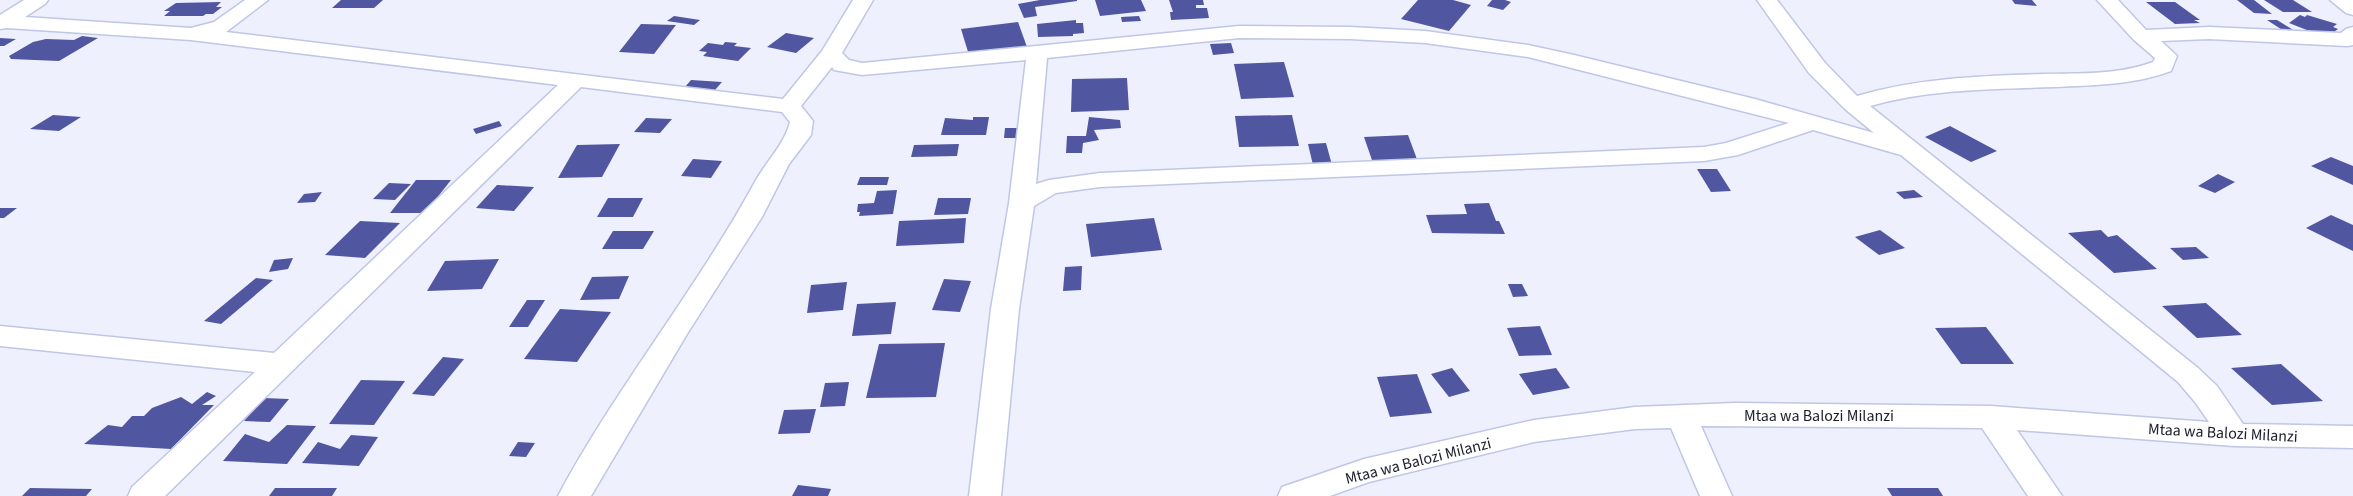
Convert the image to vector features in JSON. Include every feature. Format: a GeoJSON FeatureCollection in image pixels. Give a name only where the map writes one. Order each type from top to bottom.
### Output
{"type":"FeatureCollection","features":[{"type":"Feature","properties":{"kind":"street"},"geometry":{"type":"LineString","coordinates":[[1,22],[38,0]]}},
{"type":"Feature","properties":{"kind":"street"},"geometry":{"type":"LineString","coordinates":[[191,34],[221,26],[258,0]]}},
{"type":"Feature","properties":{"kind":"street"},"geometry":{"type":"LineString","coordinates":[[790,106],[831,54],[863,0]]}},
{"type":"Feature","properties":{"kind":"street"},"geometry":{"type":"LineString","coordinates":[[1767,0],[1817,68],[1853,104],[2188,375],[2206,394],[2234,435]]}},
{"type":"Feature","properties":{"kind":"street"},"geometry":{"type":"LineString","coordinates":[[1853,104],[1877,96],[1950,85],[2110,78],[2146,74],[2163,66],[2166,56],[2141,36],[2107,0]]}},
{"type":"Feature","properties":{"kind":"street"},"geometry":{"type":"LineString","coordinates":[[2340,0],[2353,9]]}},
{"type":"Feature","properties":{"kind":"street"},"geometry":{"type":"LineString","coordinates":[[1,22],[191,34],[790,106],[802,121],[799,135],[778,163],[749,217],[674,331],[574,496]]}},
{"type":"Feature","properties":{"kind":"street"},"geometry":{"type":"LineString","coordinates":[[831,54],[842,65],[862,69],[1239,32],[1350,33],[1425,37],[1528,51],[1574,61],[1747,104],[1811,124],[1910,150]]}},
{"type":"Feature","properties":{"kind":"street"},"geometry":{"type":"LineString","coordinates":[[2141,36],[2209,33],[2348,40],[2353,34]]}},
{"type":"Feature","properties":{"kind":"street"},"geometry":{"type":"LineString","coordinates":[[985,496],[1005,310],[1022,203],[1038,53]]}},
{"type":"Feature","properties":{"kind":"street"},"geometry":{"type":"LineString","coordinates":[[144,496],[577,79]]}},
{"type":"Feature","properties":{"kind":"street"},"geometry":{"type":"LineString","coordinates":[[1022,203],[1049,187],[1100,180],[1704,154],[1730,150],[1811,124]]}},
{"type":"Feature","properties":{"kind":"street"},"geometry":{"type":"LineString","coordinates":[[6,343],[279,364]]}},
{"type":"Feature","properties":{"kind":"street","name":"Mtaa wa Balozi Milanzi"},"geometry":{"type":"LineString","coordinates":[[1294,496],[1364,471],[1534,431],[1636,418],[1833,414],[1990,416],[2234,435],[2353,437]]}},
{"type":"Feature","properties":{"kind":"street"},"geometry":{"type":"LineString","coordinates":[[1682,416],[1716,496]]}},
{"type":"Feature","properties":{"kind":"street"},"geometry":{"type":"LineString","coordinates":[[1990,416],[2046,496]]}},
{"type":"Feature","properties":{"kind":"building"},"geometry":{"type":"Polygon","coordinates":[[[341,0],[383,0],[374,8],[332,8],[341,0]]]}},
{"type":"Feature","properties":{"kind":"building"},"geometry":{"type":"Polygon","coordinates":[[[1040,0],[1077,1],[1035,7],[1037,16],[1024,18],[1018,4],[1040,0]]]}},
{"type":"Feature","properties":{"kind":"building"},"geometry":{"type":"Polygon","coordinates":[[[1095,0],[1141,0],[1146,11],[1100,16],[1095,0]]]}},
{"type":"Feature","properties":{"kind":"building"},"geometry":{"type":"Polygon","coordinates":[[[1169,0],[1203,0],[1204,5],[1196,5],[1196,8],[1207,8],[1209,18],[1171,20],[1170,12],[1173,12],[1169,0]]]}},
{"type":"Feature","properties":{"kind":"building"},"geometry":{"type":"Polygon","coordinates":[[[1418,0],[1453,0],[1471,5],[1449,31],[1401,19],[1418,0]]]}},
{"type":"Feature","properties":{"kind":"building"},"geometry":{"type":"Polygon","coordinates":[[[1492,0],[1511,2],[1503,10],[1487,6],[1492,0]]]}},
{"type":"Feature","properties":{"kind":"building"},"geometry":{"type":"Polygon","coordinates":[[[2012,0],[2032,0],[2037,6],[2015,4],[2012,0]]]}},
{"type":"Feature","properties":{"kind":"building"},"geometry":{"type":"Polygon","coordinates":[[[2237,0],[2254,0],[2272,14],[2254,13],[2237,0]]]}},
{"type":"Feature","properties":{"kind":"building"},"geometry":{"type":"Polygon","coordinates":[[[2264,0],[2293,0],[2312,12],[2283,12],[2264,0]]]}},
{"type":"Feature","properties":{"kind":"building"},"geometry":{"type":"Polygon","coordinates":[[[221,2],[216,7],[222,7],[213,14],[203,16],[164,16],[170,11],[164,11],[176,3],[221,2]]]}},
{"type":"Feature","properties":{"kind":"building"},"geometry":{"type":"Polygon","coordinates":[[[2146,2],[2175,2],[2200,20],[2194,20],[2200,23],[2175,24],[2146,2]]]}},
{"type":"Feature","properties":{"kind":"building"},"geometry":{"type":"Polygon","coordinates":[[[2300,15],[2305,17],[2307,15],[2337,24],[2333,27],[2338,29],[2334,32],[2329,31],[2322,36],[2289,23],[2300,15]]]}},
{"type":"Feature","properties":{"kind":"building"},"geometry":{"type":"Polygon","coordinates":[[[674,16],[700,20],[694,25],[667,21],[674,16]]]}},
{"type":"Feature","properties":{"kind":"building"},"geometry":{"type":"Polygon","coordinates":[[[1139,16],[1141,21],[1122,22],[1121,17],[1139,16]]]}},
{"type":"Feature","properties":{"kind":"building"},"geometry":{"type":"Polygon","coordinates":[[[1076,20],[1076,23],[1083,23],[1084,33],[1073,34],[1073,36],[1038,37],[1037,24],[1076,20]]]}},
{"type":"Feature","properties":{"kind":"building"},"geometry":{"type":"Polygon","coordinates":[[[2267,20],[2277,20],[2298,33],[2287,33],[2267,20]]]}},
{"type":"Feature","properties":{"kind":"building"},"geometry":{"type":"Polygon","coordinates":[[[1018,22],[1027,47],[969,55],[961,29],[1018,22]]]}},
{"type":"Feature","properties":{"kind":"building"},"geometry":{"type":"Polygon","coordinates":[[[641,24],[676,25],[654,54],[619,52],[641,24]]]}},
{"type":"Feature","properties":{"kind":"building"},"geometry":{"type":"Polygon","coordinates":[[[786,33],[814,38],[796,53],[767,47],[786,33]]]}},
{"type":"Feature","properties":{"kind":"building"},"geometry":{"type":"Polygon","coordinates":[[[82,36],[98,38],[59,61],[11,59],[9,56],[33,42],[46,39],[74,40],[82,36]]]}},
{"type":"Feature","properties":{"kind":"building"},"geometry":{"type":"Polygon","coordinates":[[[0,38],[16,39],[4,46],[0,46],[0,38]]]}},
{"type":"Feature","properties":{"kind":"building"},"geometry":{"type":"Polygon","coordinates":[[[725,42],[737,43],[734,46],[751,48],[738,61],[703,56],[707,52],[699,51],[708,43],[723,45],[725,42]]]}},
{"type":"Feature","properties":{"kind":"building"},"geometry":{"type":"Polygon","coordinates":[[[1231,43],[1234,53],[1213,55],[1210,44],[1231,43]]]}},
{"type":"Feature","properties":{"kind":"building"},"geometry":{"type":"Polygon","coordinates":[[[1284,62],[1294,97],[1241,99],[1234,64],[1284,62]]]}},
{"type":"Feature","properties":{"kind":"building"},"geometry":{"type":"Polygon","coordinates":[[[1127,78],[1129,110],[1071,112],[1072,79],[1127,78]]]}},
{"type":"Feature","properties":{"kind":"building"},"geometry":{"type":"Polygon","coordinates":[[[691,80],[722,82],[715,90],[685,87],[691,80]]]}},
{"type":"Feature","properties":{"kind":"building"},"geometry":{"type":"Polygon","coordinates":[[[53,115],[81,117],[59,131],[30,129],[53,115]]]}},
{"type":"Feature","properties":{"kind":"building"},"geometry":{"type":"Polygon","coordinates":[[[1292,115],[1299,146],[1239,147],[1235,116],[1292,115]]]}},
{"type":"Feature","properties":{"kind":"building"},"geometry":{"type":"Polygon","coordinates":[[[973,117],[989,117],[986,135],[941,135],[945,118],[973,120],[973,117]]]}},
{"type":"Feature","properties":{"kind":"building"},"geometry":{"type":"Polygon","coordinates":[[[1089,117],[1120,120],[1121,128],[1094,130],[1099,140],[1083,143],[1082,153],[1066,153],[1067,136],[1086,136],[1089,117]]]}},
{"type":"Feature","properties":{"kind":"building"},"geometry":{"type":"Polygon","coordinates":[[[646,118],[672,119],[660,133],[634,132],[646,118]]]}},
{"type":"Feature","properties":{"kind":"building"},"geometry":{"type":"Polygon","coordinates":[[[499,121],[502,126],[476,134],[473,129],[499,121]]]}},
{"type":"Feature","properties":{"kind":"building"},"geometry":{"type":"Polygon","coordinates":[[[1950,126],[1997,151],[1971,162],[1925,137],[1950,126]]]}},
{"type":"Feature","properties":{"kind":"building"},"geometry":{"type":"Polygon","coordinates":[[[1005,128],[1027,128],[1026,138],[1004,138],[1005,128]]]}},
{"type":"Feature","properties":{"kind":"building"},"geometry":{"type":"Polygon","coordinates":[[[1408,135],[1418,162],[1373,163],[1364,137],[1408,135]]]}},
{"type":"Feature","properties":{"kind":"building"},"geometry":{"type":"Polygon","coordinates":[[[1326,143],[1332,165],[1313,165],[1308,144],[1326,143]]]}},
{"type":"Feature","properties":{"kind":"building"},"geometry":{"type":"Polygon","coordinates":[[[620,144],[602,177],[558,178],[577,145],[620,144]]]}},
{"type":"Feature","properties":{"kind":"building"},"geometry":{"type":"Polygon","coordinates":[[[959,144],[957,156],[911,157],[914,145],[959,144]]]}},
{"type":"Feature","properties":{"kind":"building"},"geometry":{"type":"Polygon","coordinates":[[[2331,157],[2353,166],[2353,185],[2311,166],[2331,157]]]}},
{"type":"Feature","properties":{"kind":"building"},"geometry":{"type":"Polygon","coordinates":[[[693,159],[722,161],[711,178],[681,176],[693,159]]]}},
{"type":"Feature","properties":{"kind":"building"},"geometry":{"type":"Polygon","coordinates":[[[1697,169],[1717,169],[1731,191],[1711,192],[1697,169]]]}},
{"type":"Feature","properties":{"kind":"building"},"geometry":{"type":"Polygon","coordinates":[[[2218,174],[2235,182],[2215,193],[2198,186],[2218,174]]]}},
{"type":"Feature","properties":{"kind":"building"},"geometry":{"type":"Polygon","coordinates":[[[860,177],[889,177],[887,185],[857,185],[860,177]]]}},
{"type":"Feature","properties":{"kind":"building"},"geometry":{"type":"Polygon","coordinates":[[[416,180],[451,180],[425,213],[390,213],[416,180]]]}},
{"type":"Feature","properties":{"kind":"building"},"geometry":{"type":"Polygon","coordinates":[[[389,183],[411,184],[395,200],[373,199],[389,183]]]}},
{"type":"Feature","properties":{"kind":"building"},"geometry":{"type":"Polygon","coordinates":[[[497,185],[534,187],[514,211],[476,208],[497,185]]]}},
{"type":"Feature","properties":{"kind":"building"},"geometry":{"type":"Polygon","coordinates":[[[897,190],[893,214],[859,216],[860,212],[857,212],[858,204],[874,203],[877,191],[897,190]]]}},
{"type":"Feature","properties":{"kind":"building"},"geometry":{"type":"Polygon","coordinates":[[[1914,190],[1923,197],[1904,199],[1896,192],[1914,190]]]}},
{"type":"Feature","properties":{"kind":"building"},"geometry":{"type":"Polygon","coordinates":[[[322,192],[315,202],[297,203],[304,194],[322,192]]]}},
{"type":"Feature","properties":{"kind":"building"},"geometry":{"type":"Polygon","coordinates":[[[608,198],[643,198],[633,217],[597,217],[608,198]]]}},
{"type":"Feature","properties":{"kind":"building"},"geometry":{"type":"Polygon","coordinates":[[[938,198],[971,198],[968,214],[934,215],[938,198]]]}},
{"type":"Feature","properties":{"kind":"building"},"geometry":{"type":"Polygon","coordinates":[[[1489,203],[1496,221],[1499,221],[1505,234],[1432,233],[1426,215],[1467,214],[1464,204],[1489,203]]]}},
{"type":"Feature","properties":{"kind":"building"},"geometry":{"type":"Polygon","coordinates":[[[0,208],[17,208],[4,218],[0,218],[0,208]]]}},
{"type":"Feature","properties":{"kind":"building"},"geometry":{"type":"Polygon","coordinates":[[[2331,215],[2353,225],[2353,251],[2306,228],[2331,215]]]}},
{"type":"Feature","properties":{"kind":"building"},"geometry":{"type":"Polygon","coordinates":[[[966,218],[964,243],[896,246],[899,221],[966,218]]]}},
{"type":"Feature","properties":{"kind":"building"},"geometry":{"type":"Polygon","coordinates":[[[1154,218],[1162,250],[1091,257],[1086,224],[1154,218]]]}},
{"type":"Feature","properties":{"kind":"building"},"geometry":{"type":"Polygon","coordinates":[[[360,221],[400,223],[365,258],[325,255],[360,221]]]}},
{"type":"Feature","properties":{"kind":"building"},"geometry":{"type":"Polygon","coordinates":[[[1880,230],[1905,248],[1879,255],[1855,237],[1880,230]]]}},
{"type":"Feature","properties":{"kind":"building"},"geometry":{"type":"Polygon","coordinates":[[[2101,230],[2108,237],[2117,235],[2157,269],[2114,273],[2068,233],[2101,230]]]}},
{"type":"Feature","properties":{"kind":"building"},"geometry":{"type":"Polygon","coordinates":[[[613,231],[654,231],[643,249],[602,249],[613,231]]]}},
{"type":"Feature","properties":{"kind":"building"},"geometry":{"type":"Polygon","coordinates":[[[2196,247],[2209,258],[2183,260],[2170,248],[2196,247]]]}},
{"type":"Feature","properties":{"kind":"building"},"geometry":{"type":"Polygon","coordinates":[[[293,258],[288,269],[269,272],[274,260],[293,258]]]}},
{"type":"Feature","properties":{"kind":"building"},"geometry":{"type":"Polygon","coordinates":[[[499,259],[482,289],[427,291],[445,261],[499,259]]]}},
{"type":"Feature","properties":{"kind":"building"},"geometry":{"type":"Polygon","coordinates":[[[1082,266],[1081,290],[1063,291],[1065,267],[1082,266]]]}},
{"type":"Feature","properties":{"kind":"building"},"geometry":{"type":"Polygon","coordinates":[[[629,276],[619,299],[580,300],[592,277],[629,276]]]}},
{"type":"Feature","properties":{"kind":"building"},"geometry":{"type":"Polygon","coordinates":[[[256,278],[273,280],[221,324],[204,321],[256,278]]]}},
{"type":"Feature","properties":{"kind":"building"},"geometry":{"type":"Polygon","coordinates":[[[944,279],[971,281],[960,312],[932,310],[944,279]]]}},
{"type":"Feature","properties":{"kind":"building"},"geometry":{"type":"Polygon","coordinates":[[[847,282],[843,310],[807,313],[811,285],[847,282]]]}},
{"type":"Feature","properties":{"kind":"building"},"geometry":{"type":"Polygon","coordinates":[[[1508,284],[1522,284],[1528,296],[1513,297],[1508,284]]]}},
{"type":"Feature","properties":{"kind":"building"},"geometry":{"type":"Polygon","coordinates":[[[527,300],[545,300],[528,327],[509,327],[527,300]]]}},
{"type":"Feature","properties":{"kind":"building"},"geometry":{"type":"Polygon","coordinates":[[[896,302],[891,334],[852,336],[857,304],[896,302]]]}},
{"type":"Feature","properties":{"kind":"building"},"geometry":{"type":"Polygon","coordinates":[[[2206,303],[2242,335],[2197,338],[2162,306],[2206,303]]]}},
{"type":"Feature","properties":{"kind":"building"},"geometry":{"type":"Polygon","coordinates":[[[560,309],[611,312],[577,362],[524,359],[560,309]]]}},
{"type":"Feature","properties":{"kind":"building"},"geometry":{"type":"Polygon","coordinates":[[[1540,326],[1552,355],[1519,356],[1507,328],[1540,326]]]}},
{"type":"Feature","properties":{"kind":"building"},"geometry":{"type":"Polygon","coordinates":[[[1986,327],[2014,364],[1961,364],[1935,328],[1986,327]]]}},
{"type":"Feature","properties":{"kind":"building"},"geometry":{"type":"Polygon","coordinates":[[[945,343],[936,397],[866,398],[879,344],[945,343]]]}},
{"type":"Feature","properties":{"kind":"building"},"geometry":{"type":"Polygon","coordinates":[[[443,357],[464,359],[434,396],[412,394],[443,357]]]}},
{"type":"Feature","properties":{"kind":"building"},"geometry":{"type":"Polygon","coordinates":[[[2281,364],[2323,401],[2272,405],[2231,368],[2281,364]]]}},
{"type":"Feature","properties":{"kind":"building"},"geometry":{"type":"Polygon","coordinates":[[[1452,368],[1470,391],[1449,397],[1431,374],[1452,368]]]}},
{"type":"Feature","properties":{"kind":"building"},"geometry":{"type":"Polygon","coordinates":[[[1556,368],[1570,388],[1533,395],[1519,374],[1556,368]]]}},
{"type":"Feature","properties":{"kind":"building"},"geometry":{"type":"Polygon","coordinates":[[[1417,374],[1432,413],[1390,417],[1377,377],[1417,374]]]}},
{"type":"Feature","properties":{"kind":"building"},"geometry":{"type":"Polygon","coordinates":[[[361,380],[405,381],[374,425],[329,424],[361,380]]]}},
{"type":"Feature","properties":{"kind":"building"},"geometry":{"type":"Polygon","coordinates":[[[849,382],[845,406],[820,407],[825,383],[849,382]]]}},
{"type":"Feature","properties":{"kind":"building"},"geometry":{"type":"Polygon","coordinates":[[[207,392],[216,396],[202,405],[214,405],[171,449],[84,444],[108,425],[122,427],[132,416],[144,416],[152,408],[181,397],[192,404],[207,392]]]}},
{"type":"Feature","properties":{"kind":"building"},"geometry":{"type":"Polygon","coordinates":[[[264,398],[289,399],[270,422],[244,421],[264,398]]]}},
{"type":"Feature","properties":{"kind":"building"},"geometry":{"type":"Polygon","coordinates":[[[816,409],[810,433],[778,434],[784,410],[816,409]]]}},
{"type":"Feature","properties":{"kind":"building"},"geometry":{"type":"Polygon","coordinates":[[[287,425],[316,426],[287,464],[223,461],[245,434],[269,442],[287,425]]]}},
{"type":"Feature","properties":{"kind":"building"},"geometry":{"type":"Polygon","coordinates":[[[351,435],[378,437],[359,466],[302,463],[318,442],[340,449],[351,435]]]}},
{"type":"Feature","properties":{"kind":"building"},"geometry":{"type":"Polygon","coordinates":[[[518,442],[535,443],[526,457],[509,456],[518,442]]]}},
{"type":"Feature","properties":{"kind":"building"},"geometry":{"type":"Polygon","coordinates":[[[798,485],[831,489],[828,496],[792,496],[798,485]]]}},
{"type":"Feature","properties":{"kind":"building"},"geometry":{"type":"Polygon","coordinates":[[[30,488],[92,489],[86,496],[22,496],[30,488]]]}},
{"type":"Feature","properties":{"kind":"building"},"geometry":{"type":"Polygon","coordinates":[[[275,488],[337,488],[332,496],[269,496],[275,488]]]}},
{"type":"Feature","properties":{"kind":"building"},"geometry":{"type":"Polygon","coordinates":[[[1887,488],[1938,488],[1943,496],[1892,496],[1887,488]]]}}]}
